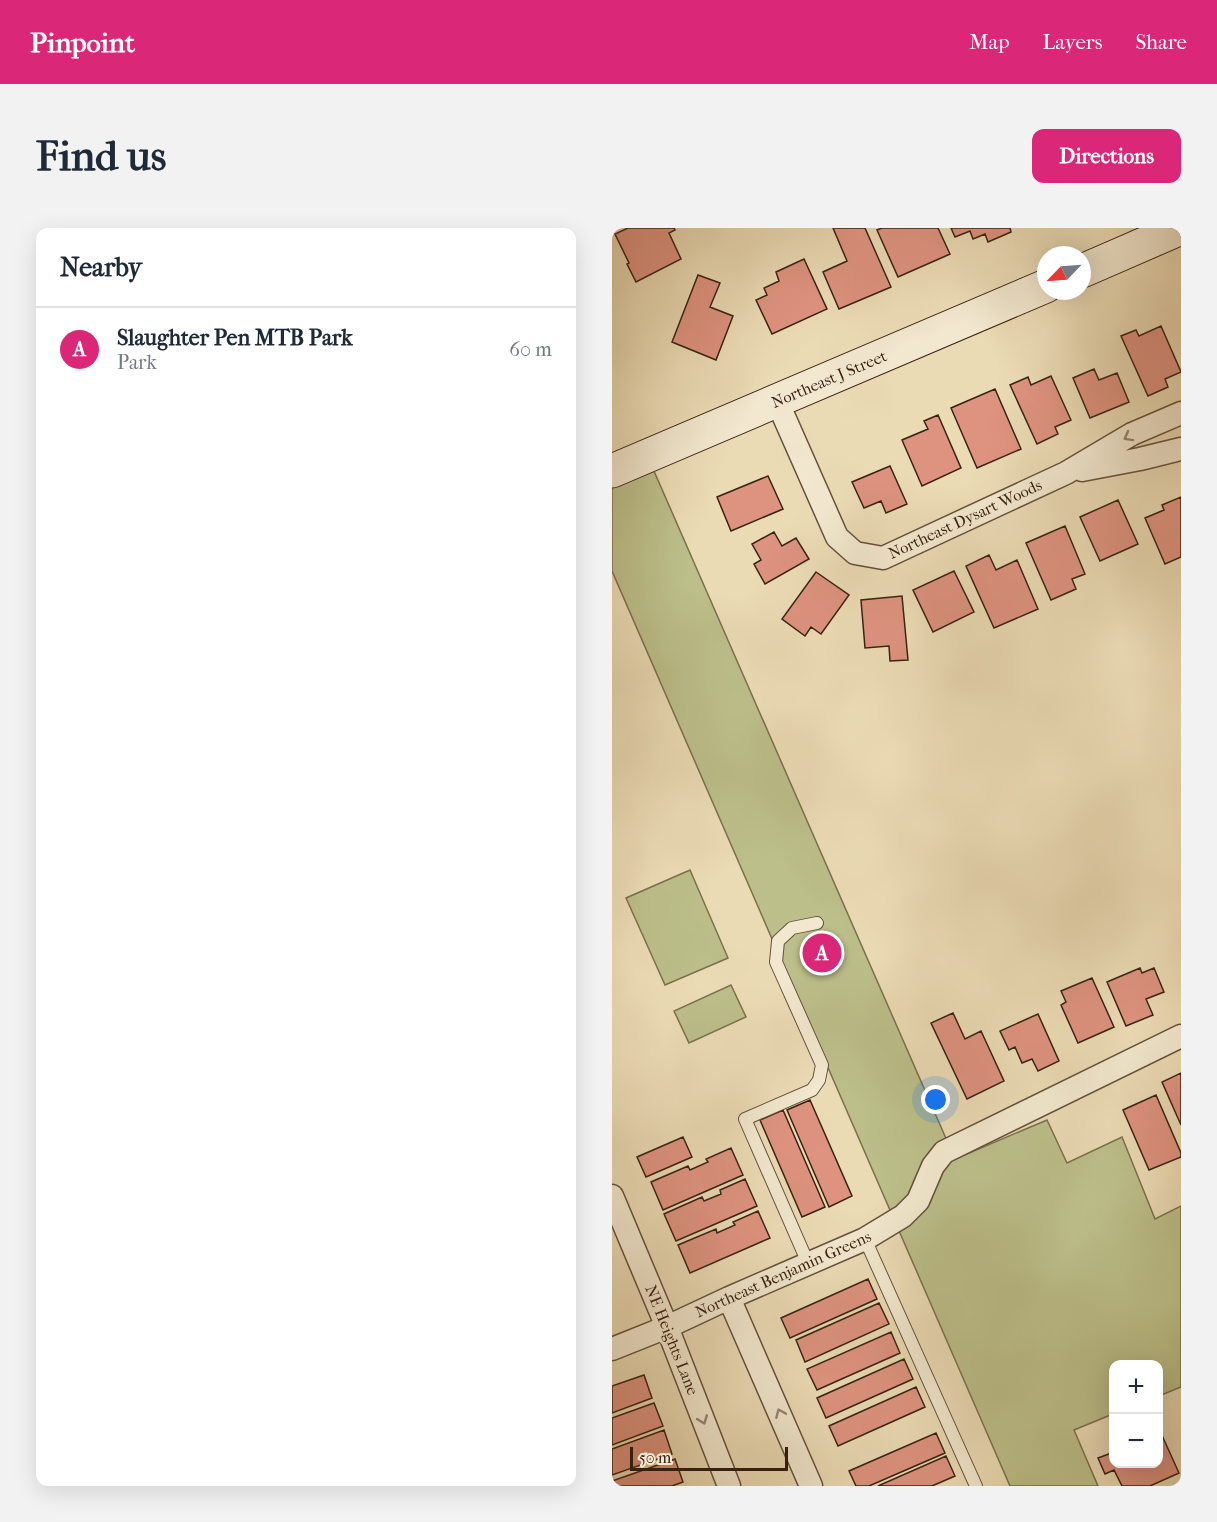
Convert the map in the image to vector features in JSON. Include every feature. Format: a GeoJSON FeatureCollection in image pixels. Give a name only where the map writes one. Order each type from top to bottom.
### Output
{"type":"FeatureCollection","features":[{"type":"Feature","properties":{"kind":"street"},"geometry":{"type":"LineString","coordinates":[[1091,267],[1181,228]]}},
{"type":"Feature","properties":{"kind":"street","name":"Northeast J Street"},"geometry":{"type":"LineString","coordinates":[[612,471],[1037,290]]}},
{"type":"Feature","properties":{"kind":"street","name":"Northeast Dysart Woods"},"geometry":{"type":"LineString","coordinates":[[777,401],[837,537],[855,553],[883,558],[1066,473],[1132,434],[1181,413]]}},
{"type":"Feature","properties":{"kind":"street","name":"Northeast Dysart Woods"},"geometry":{"type":"LineString","coordinates":[[1066,473],[1181,449]]}},
{"type":"Feature","properties":{"kind":"street","name":"Northeast Benjamin Greens"},"geometry":{"type":"LineString","coordinates":[[612,1349],[865,1239],[903,1216],[918,1201],[933,1166],[944,1152],[1181,1036]]}},
{"type":"Feature","properties":{"kind":"street","name":"NE Heights Lane"},"geometry":{"type":"LineString","coordinates":[[612,1196],[667,1327],[729,1486]]}},
{"type":"Feature","properties":{"kind":"street"},"geometry":{"type":"LineString","coordinates":[[729,1298],[811,1486]]}},
{"type":"Feature","properties":{"kind":"lane"},"geometry":{"type":"LineString","coordinates":[[808,1263],[745,1119],[812,1090],[819,1080],[822,1065],[776,962],[777,941],[792,928],[817,923]]}},
{"type":"Feature","properties":{"kind":"lane"},"geometry":{"type":"LineString","coordinates":[[865,1239],[976,1486]]}},
{"type":"Feature","properties":{"kind":"green space"},"geometry":{"type":"Polygon","coordinates":[[[643,446],[955,1159],[1047,1120],[1067,1163],[1122,1137],[1155,1219],[1181,1206],[1181,1387],[1163,1394],[1163,1360],[1109,1360],[1109,1416],[1074,1430],[1098,1486],[1010,1486],[612,571],[612,460],[643,446]]]}},
{"type":"Feature","properties":{"kind":"green space"},"geometry":{"type":"Polygon","coordinates":[[[690,870],[728,958],[665,985],[626,898],[690,870]]]}},
{"type":"Feature","properties":{"kind":"green space"},"geometry":{"type":"Polygon","coordinates":[[[731,985],[746,1017],[689,1043],[674,1011],[731,985]]]}},
{"type":"Feature","properties":{"kind":"building"},"geometry":{"type":"Polygon","coordinates":[[[628,228],[674,228],[675,230],[669,233],[681,259],[636,282],[615,234],[628,228]]]}},
{"type":"Feature","properties":{"kind":"building"},"geometry":{"type":"Polygon","coordinates":[[[833,228],[865,228],[891,287],[839,309],[823,272],[847,261],[833,228]]]}},
{"type":"Feature","properties":{"kind":"building"},"geometry":{"type":"Polygon","coordinates":[[[882,228],[938,228],[950,254],[898,277],[877,230],[882,228]]]}},
{"type":"Feature","properties":{"kind":"building"},"geometry":{"type":"Polygon","coordinates":[[[951,228],[1010,228],[1011,232],[988,242],[985,234],[973,239],[970,231],[955,237],[951,228]]]}},
{"type":"Feature","properties":{"kind":"building"},"geometry":{"type":"Polygon","coordinates":[[[804,259],[827,309],[772,334],[756,300],[767,295],[764,288],[779,281],[776,272],[804,259]]]}},
{"type":"Feature","properties":{"kind":"building"},"geometry":{"type":"Polygon","coordinates":[[[698,275],[720,283],[710,307],[733,316],[716,360],[672,342],[698,275]]]}},
{"type":"Feature","properties":{"kind":"building"},"geometry":{"type":"Polygon","coordinates":[[[1161,326],[1181,372],[1165,379],[1168,387],[1148,396],[1121,336],[1136,330],[1139,336],[1161,326]]]}},
{"type":"Feature","properties":{"kind":"building"},"geometry":{"type":"Polygon","coordinates":[[[1094,369],[1099,380],[1117,373],[1129,402],[1090,418],[1073,378],[1094,369]]]}},
{"type":"Feature","properties":{"kind":"building"},"geometry":{"type":"Polygon","coordinates":[[[1051,376],[1071,420],[1055,427],[1058,434],[1037,444],[1010,385],[1028,377],[1031,385],[1051,376]]]}},
{"type":"Feature","properties":{"kind":"building"},"geometry":{"type":"Polygon","coordinates":[[[995,389],[1021,449],[977,468],[951,408],[995,389]]]}},
{"type":"Feature","properties":{"kind":"building"},"geometry":{"type":"Polygon","coordinates":[[[938,415],[961,468],[922,486],[902,440],[928,429],[924,421],[938,415]]]}},
{"type":"Feature","properties":{"kind":"building"},"geometry":{"type":"Polygon","coordinates":[[[890,466],[907,504],[886,513],[881,501],[864,508],[852,482],[890,466]]]}},
{"type":"Feature","properties":{"kind":"building"},"geometry":{"type":"Polygon","coordinates":[[[768,476],[783,509],[731,531],[717,497],[768,476]]]}},
{"type":"Feature","properties":{"kind":"building"},"geometry":{"type":"Polygon","coordinates":[[[1181,497],[1181,557],[1165,564],[1145,518],[1164,510],[1162,505],[1181,497]]]}},
{"type":"Feature","properties":{"kind":"building"},"geometry":{"type":"Polygon","coordinates":[[[1118,500],[1138,544],[1100,561],[1080,517],[1118,500]]]}},
{"type":"Feature","properties":{"kind":"building"},"geometry":{"type":"Polygon","coordinates":[[[1065,526],[1085,574],[1072,579],[1076,589],[1051,600],[1026,543],[1065,526]]]}},
{"type":"Feature","properties":{"kind":"building"},"geometry":{"type":"Polygon","coordinates":[[[774,532],[782,546],[796,538],[809,559],[765,584],[754,564],[761,560],[752,544],[774,532]]]}},
{"type":"Feature","properties":{"kind":"building"},"geometry":{"type":"Polygon","coordinates":[[[989,555],[996,570],[1017,560],[1038,609],[994,628],[966,566],[989,555]]]}},
{"type":"Feature","properties":{"kind":"building"},"geometry":{"type":"Polygon","coordinates":[[[954,571],[974,612],[933,632],[913,590],[954,571]]]}},
{"type":"Feature","properties":{"kind":"building"},"geometry":{"type":"Polygon","coordinates":[[[816,572],[849,595],[821,634],[811,627],[805,636],[782,619],[816,572]]]}},
{"type":"Feature","properties":{"kind":"building"},"geometry":{"type":"Polygon","coordinates":[[[902,596],[908,660],[890,661],[889,646],[865,648],[861,600],[902,596]]]}},
{"type":"Feature","properties":{"kind":"building"},"geometry":{"type":"Polygon","coordinates":[[[1140,968],[1142,973],[1154,968],[1164,992],[1146,999],[1153,1015],[1126,1026],[1107,982],[1140,968]]]}},
{"type":"Feature","properties":{"kind":"building"},"geometry":{"type":"Polygon","coordinates":[[[1092,978],[1114,1027],[1078,1043],[1061,1005],[1066,1002],[1061,991],[1092,978]]]}},
{"type":"Feature","properties":{"kind":"building"},"geometry":{"type":"Polygon","coordinates":[[[953,1013],[965,1039],[981,1031],[1004,1081],[967,1099],[931,1023],[953,1013]]]}},
{"type":"Feature","properties":{"kind":"building"},"geometry":{"type":"Polygon","coordinates":[[[1038,1014],[1059,1061],[1038,1071],[1032,1059],[1022,1063],[1015,1047],[1009,1050],[1000,1031],[1038,1014]]]}},
{"type":"Feature","properties":{"kind":"building"},"geometry":{"type":"Polygon","coordinates":[[[1181,1073],[1181,1125],[1162,1082],[1181,1073]]]}},
{"type":"Feature","properties":{"kind":"building"},"geometry":{"type":"Polygon","coordinates":[[[1156,1095],[1181,1157],[1149,1170],[1123,1110],[1156,1095]]]}},
{"type":"Feature","properties":{"kind":"building"},"geometry":{"type":"Polygon","coordinates":[[[810,1100],[852,1196],[829,1207],[787,1110],[810,1100]]]}},
{"type":"Feature","properties":{"kind":"building"},"geometry":{"type":"Polygon","coordinates":[[[783,1110],[825,1207],[802,1217],[760,1120],[783,1110]]]}},
{"type":"Feature","properties":{"kind":"building"},"geometry":{"type":"Polygon","coordinates":[[[683,1137],[692,1157],[646,1177],[637,1157],[683,1137]]]}},
{"type":"Feature","properties":{"kind":"building"},"geometry":{"type":"Polygon","coordinates":[[[731,1148],[743,1175],[663,1210],[651,1182],[688,1166],[690,1170],[708,1162],[706,1159],[731,1148]]]}},
{"type":"Feature","properties":{"kind":"building"},"geometry":{"type":"Polygon","coordinates":[[[745,1179],[757,1206],[676,1241],[664,1214],[702,1197],[704,1201],[721,1194],[720,1190],[745,1179]]]}},
{"type":"Feature","properties":{"kind":"building"},"geometry":{"type":"Polygon","coordinates":[[[758,1211],[770,1238],[690,1273],[678,1245],[716,1229],[717,1233],[735,1225],[733,1222],[758,1211]]]}},
{"type":"Feature","properties":{"kind":"building"},"geometry":{"type":"Polygon","coordinates":[[[868,1279],[877,1299],[790,1338],[781,1318],[868,1279]]]}},
{"type":"Feature","properties":{"kind":"building"},"geometry":{"type":"Polygon","coordinates":[[[879,1303],[889,1324],[805,1362],[796,1340],[879,1303]]]}},
{"type":"Feature","properties":{"kind":"building"},"geometry":{"type":"Polygon","coordinates":[[[891,1332],[900,1353],[817,1390],[807,1369],[891,1332]]]}},
{"type":"Feature","properties":{"kind":"building"},"geometry":{"type":"Polygon","coordinates":[[[904,1359],[913,1379],[826,1418],[817,1398],[904,1359]]]}},
{"type":"Feature","properties":{"kind":"building"},"geometry":{"type":"Polygon","coordinates":[[[644,1375],[652,1398],[612,1413],[612,1386],[644,1375]]]}},
{"type":"Feature","properties":{"kind":"building"},"geometry":{"type":"Polygon","coordinates":[[[916,1387],[925,1407],[838,1446],[829,1426],[916,1387]]]}},
{"type":"Feature","properties":{"kind":"building"},"geometry":{"type":"Polygon","coordinates":[[[654,1403],[663,1426],[612,1445],[612,1418],[654,1403]]]}},
{"type":"Feature","properties":{"kind":"building"},"geometry":{"type":"Polygon","coordinates":[[[664,1430],[672,1454],[612,1475],[612,1449],[664,1430]]]}},
{"type":"Feature","properties":{"kind":"building"},"geometry":{"type":"Polygon","coordinates":[[[936,1433],[945,1453],[869,1486],[856,1486],[849,1471],[936,1433]]]}},
{"type":"Feature","properties":{"kind":"building"},"geometry":{"type":"Polygon","coordinates":[[[1163,1438],[1179,1473],[1150,1486],[1122,1486],[1114,1470],[1105,1474],[1098,1458],[1109,1454],[1109,1468],[1163,1468],[1163,1438]]]}},
{"type":"Feature","properties":{"kind":"building"},"geometry":{"type":"Polygon","coordinates":[[[946,1456],[955,1476],[932,1486],[878,1486],[946,1456]]]}},
{"type":"Feature","properties":{"kind":"building"},"geometry":{"type":"Polygon","coordinates":[[[675,1459],[683,1482],[672,1486],[612,1486],[612,1481],[675,1459]]]}},
{"type":"Feature","properties":{"kind":"place","name":"Slaughter Pen MTB Park"},"geometry":{"type":"Point","coordinates":[822,953]}}]}
